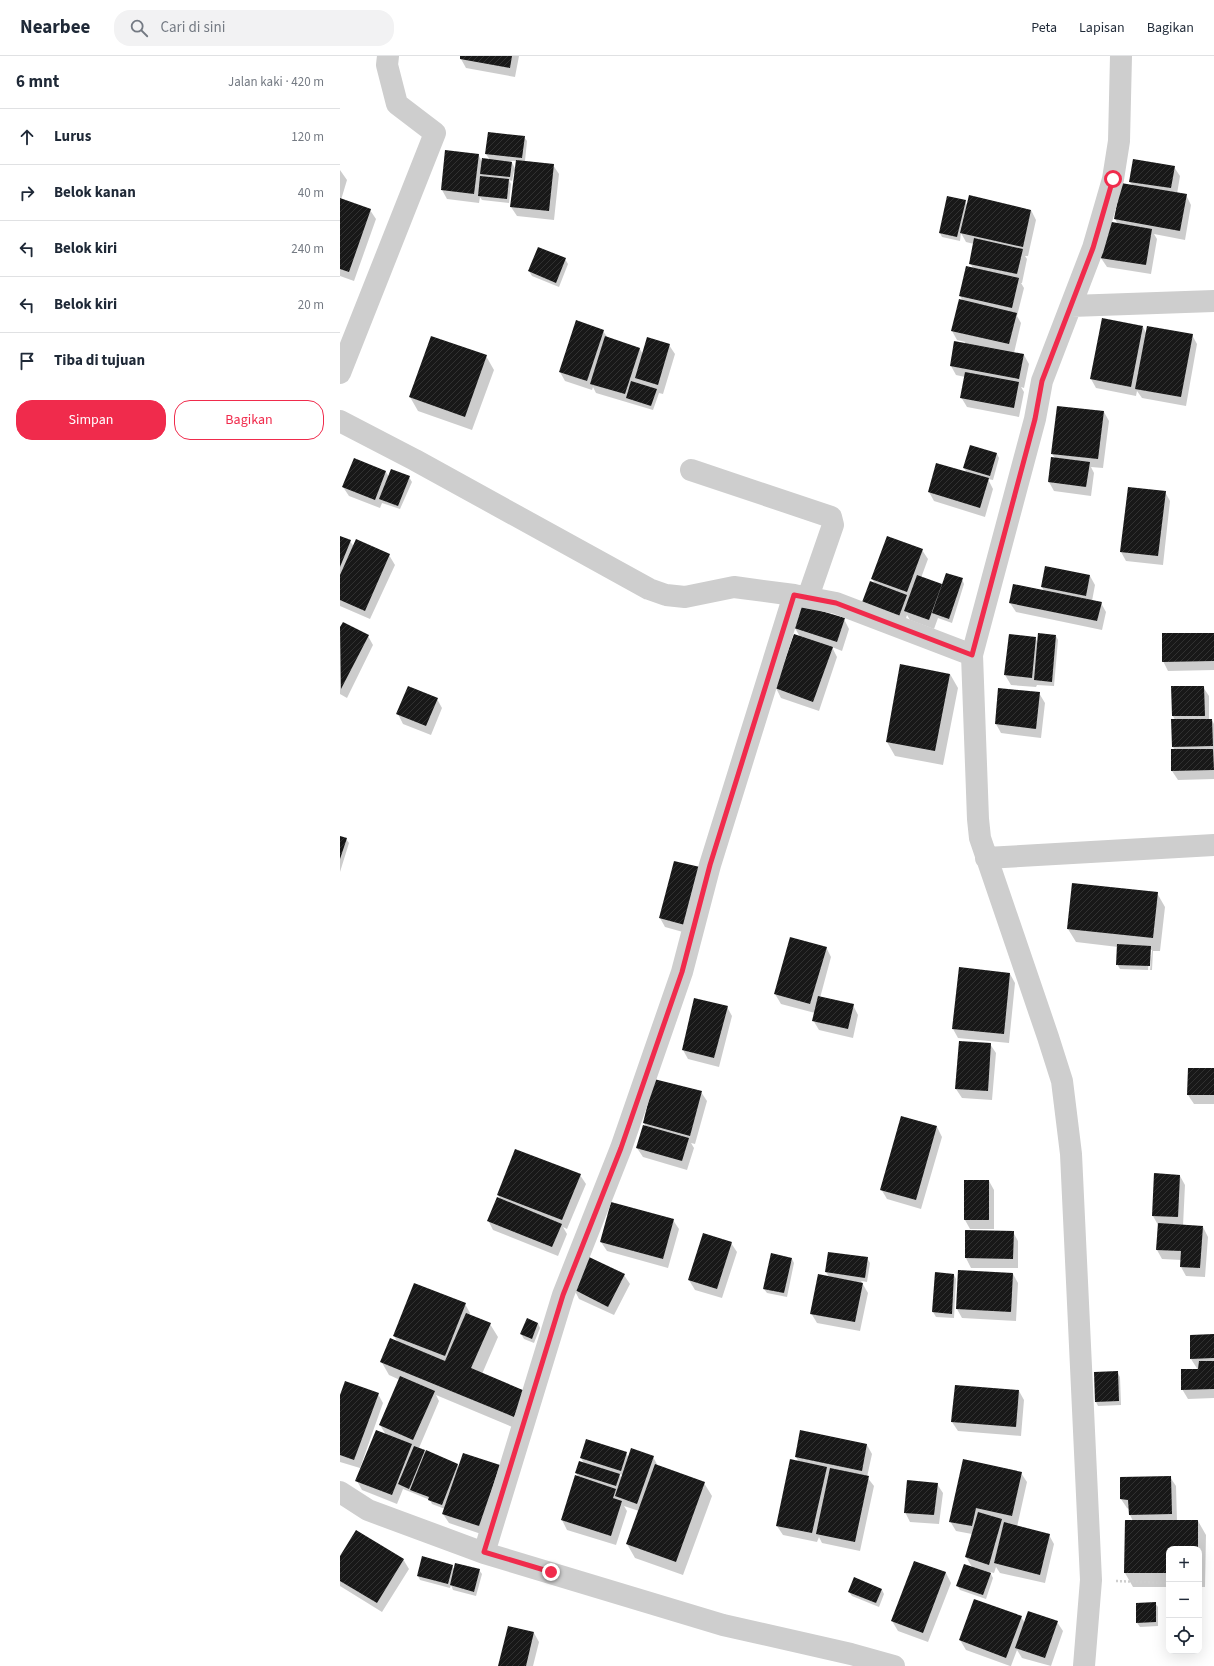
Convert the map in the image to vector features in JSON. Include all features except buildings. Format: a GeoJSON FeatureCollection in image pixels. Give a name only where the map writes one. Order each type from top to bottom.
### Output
{"type":"FeatureCollection","features":[{"type":"Feature","properties":{"kind":"street"},"geometry":{"type":"LineString","coordinates":[[340,372],[435,133],[397,104],[387,65],[388,56]]}},
{"type":"Feature","properties":{"kind":"street"},"geometry":{"type":"LineString","coordinates":[[1084,1666],[1092,1580],[1072,1154],[1062,1081],[980,838],[972,655],[1035,419],[1042,381],[1093,248],[1113,179],[1119,141],[1121,56]]}},
{"type":"Feature","properties":{"kind":"street"},"geometry":{"type":"LineString","coordinates":[[1071,306],[1214,301]]}},
{"type":"Feature","properties":{"kind":"street"},"geometry":{"type":"LineString","coordinates":[[340,421],[422,464],[649,589],[666,595],[685,597],[734,587],[801,596],[836,603],[972,655]]}},
{"type":"Feature","properties":{"kind":"street"},"geometry":{"type":"LineString","coordinates":[[484,1552],[563,1295],[621,1148],[682,972],[710,865],[801,596],[833,525],[831,517],[691,470]]}},
{"type":"Feature","properties":{"kind":"street"},"geometry":{"type":"LineString","coordinates":[[986,858],[1214,845]]}},
{"type":"Feature","properties":{"kind":"street"},"geometry":{"type":"LineString","coordinates":[[340,1492],[368,1510],[484,1552],[724,1625],[851,1654],[894,1666]]}},
{"type":"Feature","properties":{"kind":"path"},"geometry":{"type":"LineString","coordinates":[[1092,1580],[1166,1583]]}},
{"type":"Feature","properties":{"kind":"route"},"geometry":{"type":"LineString","coordinates":[[551,1572],[484,1552],[563,1295],[621,1148],[682,972],[710,865],[794,595],[836,603],[972,655],[1035,419],[1042,381],[1093,248],[1113,179]]}}]}
